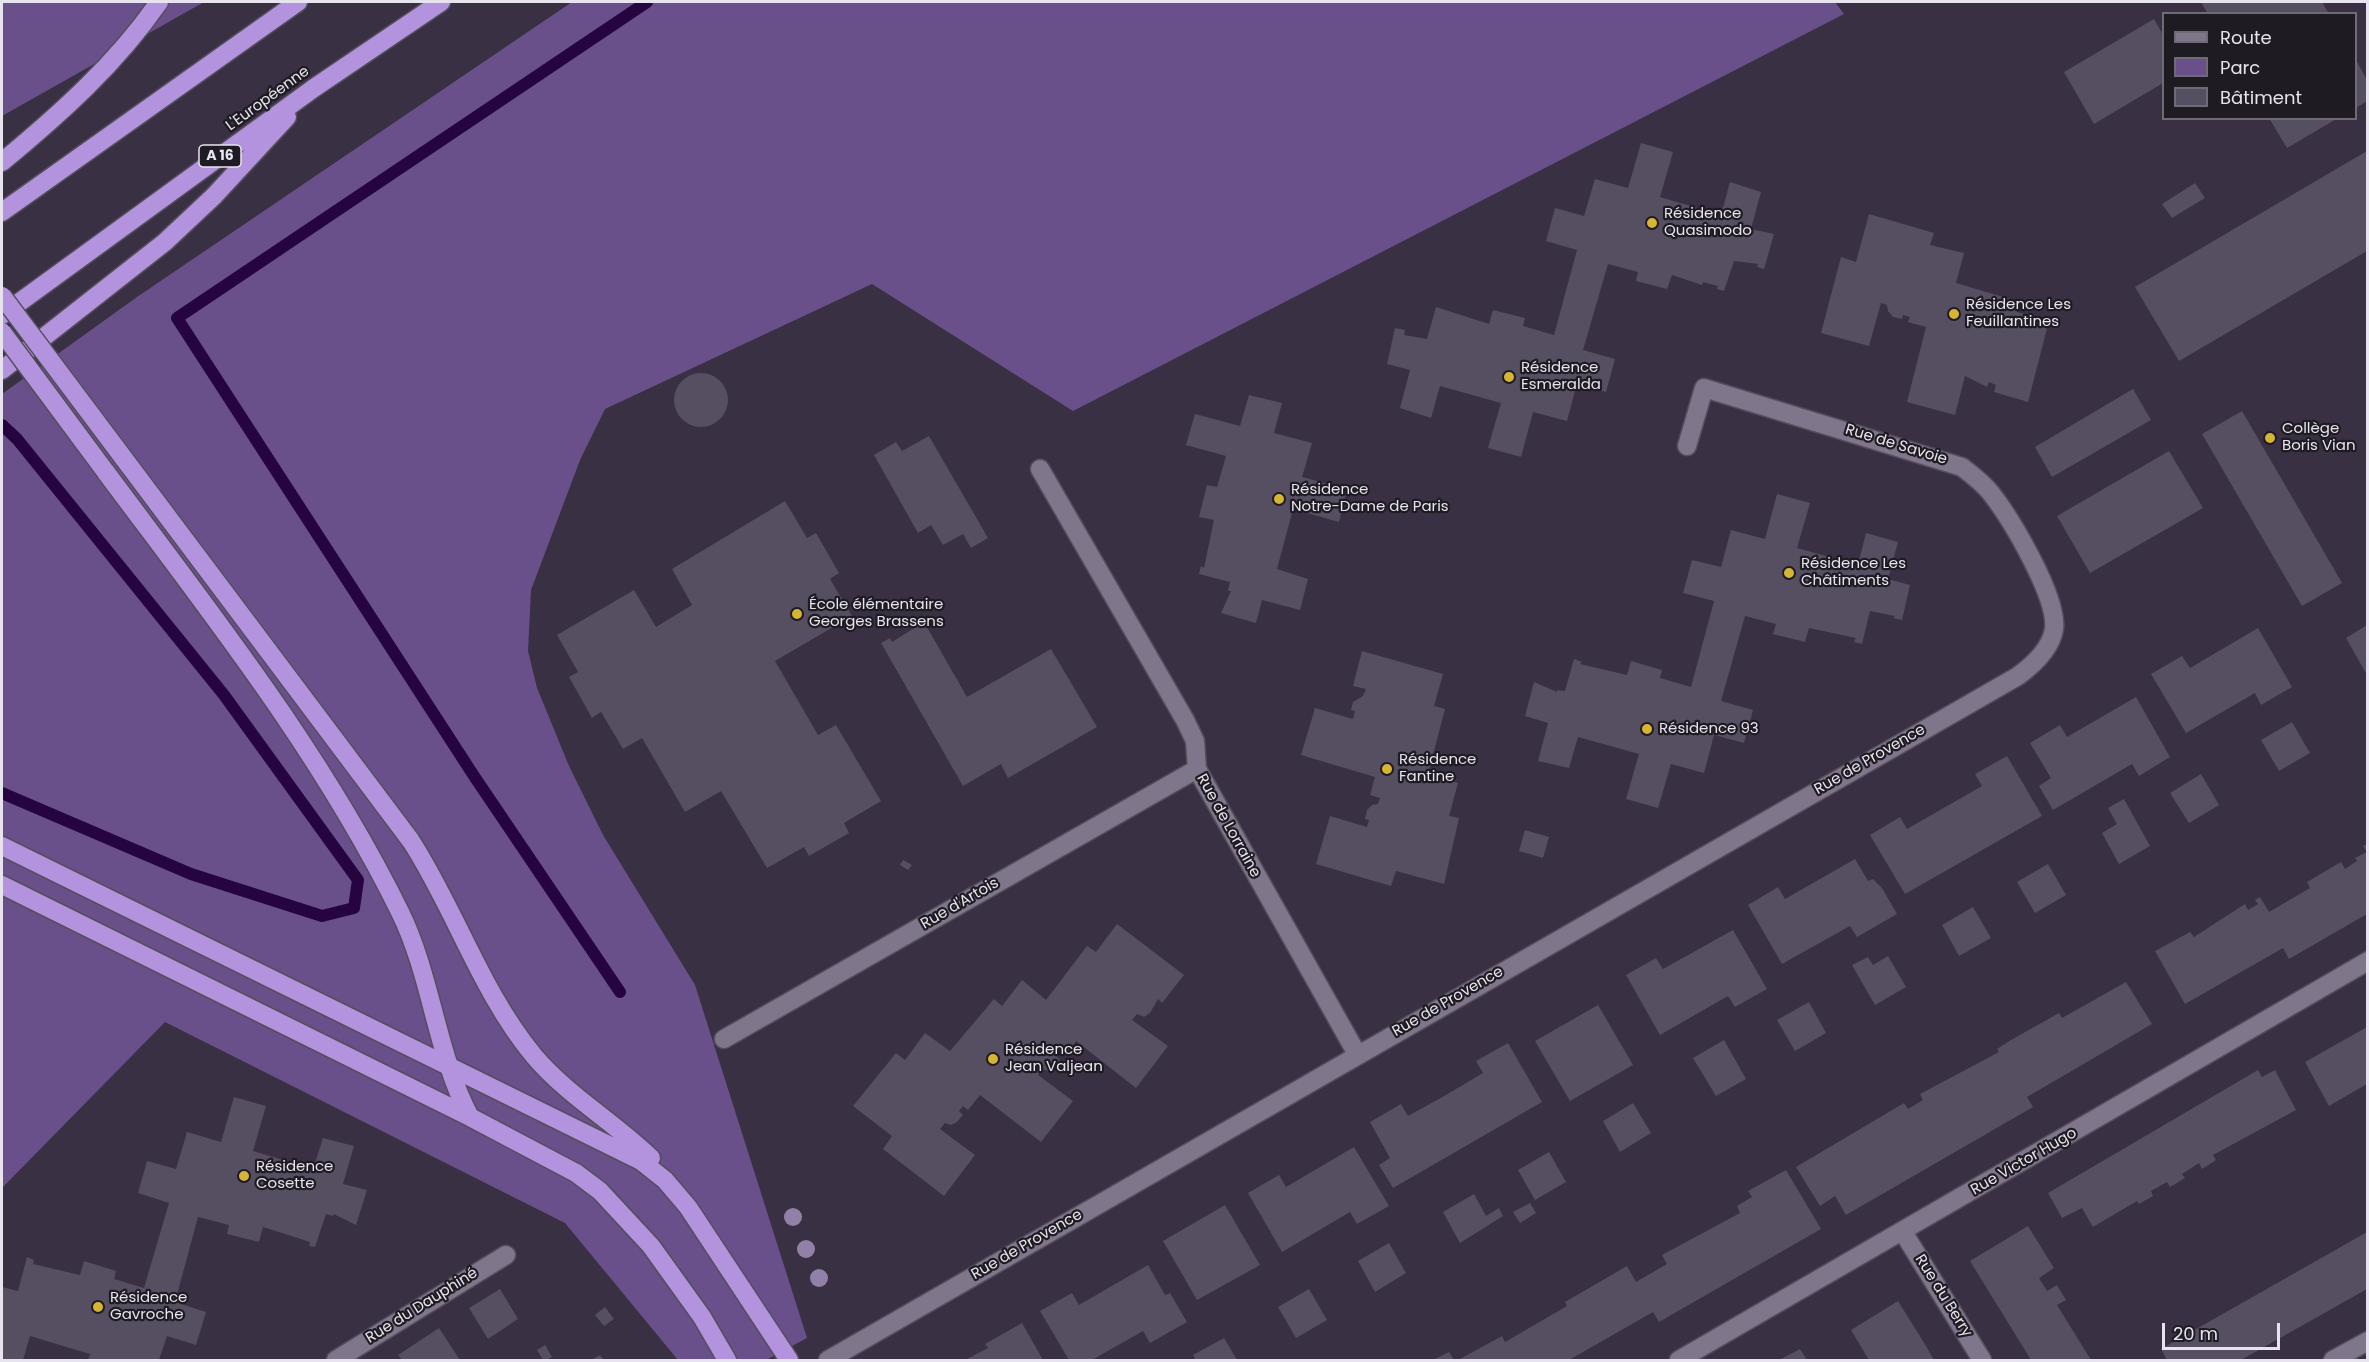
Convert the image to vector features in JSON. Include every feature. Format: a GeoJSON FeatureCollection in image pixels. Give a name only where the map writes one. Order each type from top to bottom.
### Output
{"type":"FeatureCollection","features":[{"type":"Feature","properties":{"kind":"highway"},"geometry":{"type":"LineString","coordinates":[[2,162],[78,97],[103,71],[159,2]]}},
{"type":"Feature","properties":{"kind":"highway"},"geometry":{"type":"LineString","coordinates":[[2,212],[298,2]]}},
{"type":"Feature","properties":{"kind":"highway","name":"L'Européenne"},"geometry":{"type":"LineString","coordinates":[[2,315],[314,88],[441,2]]}},
{"type":"Feature","properties":{"kind":"highway"},"geometry":{"type":"LineString","coordinates":[[2,370],[136,267],[190,220],[314,88]]}},
{"type":"Feature","properties":{"kind":"highway"},"geometry":{"type":"LineString","coordinates":[[2,296],[406,834],[432,876],[488,987],[521,1040],[560,1084],[651,1158],[789,1360]]}},
{"type":"Feature","properties":{"kind":"highway"},"geometry":{"type":"LineString","coordinates":[[2,332],[234,644],[353,824],[410,933],[429,986],[458,1092],[470,1117]]}},
{"type":"Feature","properties":{"kind":"highway"},"geometry":{"type":"LineString","coordinates":[[2,846],[629,1155],[653,1169],[677,1193]]}},
{"type":"Feature","properties":{"kind":"highway"},"geometry":{"type":"LineString","coordinates":[[2,885],[562,1165],[600,1191],[637,1228],[702,1317],[727,1360]]}},
{"type":"Feature","properties":{"kind":"street","name":"Rue de Savoie"},"geometry":{"type":"LineString","coordinates":[[1687,446],[1704,388],[1962,467],[1977,478],[2001,507],[2048,592],[2054,629]]}},
{"type":"Feature","properties":{"kind":"street","name":"Rue de Lorraine"},"geometry":{"type":"LineString","coordinates":[[1040,468],[1185,720],[1195,741],[1197,769],[1358,1054]]}},
{"type":"Feature","properties":{"kind":"street","name":"Rue de Provence"},"geometry":{"type":"LineString","coordinates":[[828,1360],[2018,676],[2040,656],[2054,629]]}},
{"type":"Feature","properties":{"kind":"street","name":"Rue d'Artois"},"geometry":{"type":"LineString","coordinates":[[724,1039],[1197,769]]}},
{"type":"Feature","properties":{"kind":"street","name":"Rue Victor Hugo"},"geometry":{"type":"LineString","coordinates":[[1679,1360],[2367,961]]}},
{"type":"Feature","properties":{"kind":"street","name":"Rue du Berry"},"geometry":{"type":"LineString","coordinates":[[1903,1232],[1982,1360]]}},
{"type":"Feature","properties":{"kind":"street","name":"Rue du Dauphiné"},"geometry":{"type":"LineString","coordinates":[[339,1360],[506,1255]]}},
{"type":"Feature","properties":{"kind":"street"},"geometry":{"type":"LineString","coordinates":[[2333,1360],[2367,1342]]}},
{"type":"Feature","properties":{"kind":"green space"},"geometry":{"type":"Polygon","coordinates":[[[2,2],[204,2],[2,116],[2,2]]]}},
{"type":"Feature","properties":{"kind":"green space"},"geometry":{"type":"Polygon","coordinates":[[[572,2],[1835,2],[1844,14],[1073,411],[872,284],[605,409],[580,460],[531,590],[528,651],[537,688],[569,766],[603,835],[695,985],[807,1338],[766,1360],[678,1360],[565,1223],[165,1022],[2,1188],[2,394],[137,297],[572,2]]]}},
{"type":"Feature","properties":{"kind":"building"},"geometry":{"type":"Polygon","coordinates":[[[2201,2],[2322,2],[2328,12],[2207,12],[2201,2]]]}},
{"type":"Feature","properties":{"kind":"building"},"geometry":{"type":"Polygon","coordinates":[[[2154,19],[2162,33],[2162,84],[2094,124],[2064,72],[2154,19]]]}},
{"type":"Feature","properties":{"kind":"building"},"geometry":{"type":"Polygon","coordinates":[[[2357,62],[2367,80],[2367,101],[2357,107],[2357,62]]]}},
{"type":"Feature","properties":{"kind":"building"},"geometry":{"type":"Polygon","coordinates":[[[2270,120],[2335,120],[2287,148],[2270,120]]]}},
{"type":"Feature","properties":{"kind":"building"},"geometry":{"type":"Polygon","coordinates":[[[1641,143],[1673,152],[1660,197],[1721,215],[1730,182],[1761,192],[1751,229],[1774,234],[1764,269],[1757,267],[1758,264],[1734,261],[1724,291],[1717,289],[1718,286],[1703,282],[1702,285],[1672,275],[1667,289],[1636,281],[1638,272],[1608,264],[1583,350],[1615,359],[1606,392],[1577,384],[1567,421],[1533,412],[1521,457],[1488,448],[1501,403],[1440,386],[1431,418],[1400,408],[1410,370],[1387,364],[1395,328],[1405,330],[1404,335],[1427,339],[1436,307],[1489,324],[1493,310],[1525,318],[1523,326],[1554,335],[1577,250],[1546,241],[1555,208],[1584,216],[1595,179],[1628,188],[1641,143]]]}},
{"type":"Feature","properties":{"kind":"building"},"geometry":{"type":"Polygon","coordinates":[[[2367,151],[2367,251],[2179,361],[2135,287],[2367,151]]]}},
{"type":"Feature","properties":{"kind":"building"},"geometry":{"type":"Polygon","coordinates":[[[2195,183],[2205,198],[2172,218],[2162,204],[2195,183]]]}},
{"type":"Feature","properties":{"kind":"building","name":"Résidence Les Feuillantines"},"geometry":{"type":"Polygon","coordinates":[[[1869,214],[1934,233],[1930,245],[1964,253],[1956,283],[2020,302],[2017,312],[2049,321],[2028,402],[1994,392],[1996,385],[1989,382],[1987,387],[1965,376],[1955,415],[1907,402],[1926,327],[1908,322],[1910,317],[1903,315],[1902,319],[1893,317],[1887,305],[1881,303],[1869,346],[1821,333],[1841,257],[1856,262],[1869,214]]]}},
{"type":"Feature","properties":{"kind":"building"},"geometry":{"type":"Polygon","coordinates":[[[696,373],[706,373],[716,377],[724,385],[728,400],[724,415],[716,423],[706,427],[696,427],[686,423],[678,415],[674,405],[674,395],[678,385],[686,377],[696,373]]]}},
{"type":"Feature","properties":{"kind":"building"},"geometry":{"type":"Polygon","coordinates":[[[2133,389],[2151,420],[2052,477],[2035,447],[2133,389]]]}},
{"type":"Feature","properties":{"kind":"building","name":"Résidence Notre-Dame de Paris"},"geometry":{"type":"Polygon","coordinates":[[[1249,395],[1282,403],[1274,433],[1312,443],[1302,477],[1347,489],[1339,522],[1293,509],[1277,569],[1308,579],[1300,610],[1262,600],[1256,623],[1221,613],[1231,591],[1228,591],[1230,582],[1199,574],[1201,566],[1204,568],[1214,520],[1199,517],[1207,485],[1217,487],[1226,456],[1186,445],[1195,414],[1240,426],[1249,395]]]}},
{"type":"Feature","properties":{"kind":"building"},"geometry":{"type":"Polygon","coordinates":[[[2242,411],[2342,583],[2302,606],[2202,434],[2242,411]]]}},
{"type":"Feature","properties":{"kind":"building"},"geometry":{"type":"Polygon","coordinates":[[[929,436],[988,538],[971,548],[963,534],[943,545],[931,525],[918,533],[874,455],[896,442],[902,451],[929,436]]]}},
{"type":"Feature","properties":{"kind":"building"},"geometry":{"type":"Polygon","coordinates":[[[2169,451],[2203,508],[2090,573],[2057,516],[2169,451]]]}},
{"type":"Feature","properties":{"kind":"building"},"geometry":{"type":"Polygon","coordinates":[[[1777,494],[1810,503],[1797,548],[1858,565],[1866,533],[1898,542],[1888,579],[1910,585],[1902,620],[1893,618],[1895,616],[1870,611],[1862,644],[1854,642],[1856,638],[1809,628],[1805,642],[1773,634],[1776,624],[1745,616],[1721,701],[1753,710],[1744,743],[1714,735],[1704,773],[1671,764],[1658,808],[1626,799],[1639,754],[1578,737],[1569,768],[1538,761],[1548,723],[1525,716],[1534,682],[1557,692],[1557,690],[1565,691],[1574,659],[1582,662],[1580,664],[1627,675],[1631,661],[1662,670],[1660,678],[1691,687],[1714,601],[1683,593],[1692,560],[1721,567],[1731,530],[1765,539],[1777,494]]]}},
{"type":"Feature","properties":{"kind":"building"},"geometry":{"type":"Polygon","coordinates":[[[785,501],[807,538],[816,533],[839,573],[830,579],[852,616],[775,661],[818,735],[836,725],[881,801],[844,823],[849,833],[809,856],[804,847],[767,868],[721,791],[685,812],[642,738],[623,749],[601,712],[592,718],[569,677],[578,672],[557,635],[634,590],[656,627],[692,605],[672,569],[785,501]]]}},
{"type":"Feature","properties":{"kind":"building"},"geometry":{"type":"Polygon","coordinates":[[[924,622],[967,697],[1051,649],[1097,727],[1008,778],[1001,764],[963,786],[881,643],[890,638],[892,642],[924,622]]]}},
{"type":"Feature","properties":{"kind":"building"},"geometry":{"type":"Polygon","coordinates":[[[2367,625],[2367,675],[2346,638],[2367,625]]]}},
{"type":"Feature","properties":{"kind":"building"},"geometry":{"type":"Polygon","coordinates":[[[2258,628],[2292,687],[2261,705],[2255,693],[2186,733],[2151,674],[2182,656],[2190,668],[2258,628]]]}},
{"type":"Feature","properties":{"kind":"building","name":"Résidence Fantine"},"geometry":{"type":"Polygon","coordinates":[[[1362,651],[1443,674],[1434,706],[1445,709],[1428,774],[1458,783],[1449,816],[1459,818],[1444,884],[1396,871],[1391,886],[1316,864],[1330,816],[1367,827],[1369,820],[1365,819],[1367,810],[1372,805],[1378,804],[1380,798],[1370,795],[1375,777],[1301,755],[1315,708],[1353,719],[1355,711],[1351,710],[1353,702],[1363,696],[1366,689],[1353,686],[1362,651]]]}},
{"type":"Feature","properties":{"kind":"building"},"geometry":{"type":"Polygon","coordinates":[[[2136,697],[2170,757],[2139,776],[2132,764],[2053,810],[2039,786],[2051,778],[2030,743],[2060,725],[2067,737],[2136,697]]]}},
{"type":"Feature","properties":{"kind":"building"},"geometry":{"type":"Polygon","coordinates":[[[2292,722],[2310,753],[2279,771],[2261,740],[2292,722]]]}},
{"type":"Feature","properties":{"kind":"building"},"geometry":{"type":"Polygon","coordinates":[[[2007,756],[2042,816],[1905,894],[1870,835],[1900,817],[1907,829],[1982,786],[1975,774],[2007,756]]]}},
{"type":"Feature","properties":{"kind":"building"},"geometry":{"type":"Polygon","coordinates":[[[2201,774],[2219,805],[2189,823],[2170,793],[2201,774]]]}},
{"type":"Feature","properties":{"kind":"building"},"geometry":{"type":"Polygon","coordinates":[[[2124,799],[2150,846],[2119,864],[2102,833],[2117,824],[2108,808],[2124,799]]]}},
{"type":"Feature","properties":{"kind":"building"},"geometry":{"type":"Polygon","coordinates":[[[1525,830],[1549,837],[1543,858],[1519,851],[1525,830]]]}},
{"type":"Feature","properties":{"kind":"building"},"geometry":{"type":"Polygon","coordinates":[[[2367,852],[2367,914],[2289,959],[2283,948],[2185,1004],[2155,951],[2190,932],[2194,937],[2245,904],[2248,910],[2258,904],[2255,900],[2260,897],[2269,912],[2310,888],[2307,882],[2341,862],[2345,869],[2357,861],[2355,858],[2367,852]]]}},
{"type":"Feature","properties":{"kind":"building"},"geometry":{"type":"Polygon","coordinates":[[[1855,859],[1868,881],[1873,879],[1882,888],[1897,914],[1857,937],[1850,926],[1782,964],[1748,905],[1778,887],[1785,899],[1855,859]]]}},
{"type":"Feature","properties":{"kind":"building"},"geometry":{"type":"Polygon","coordinates":[[[903,860],[912,865],[908,870],[900,865],[903,860]]]}},
{"type":"Feature","properties":{"kind":"building"},"geometry":{"type":"Polygon","coordinates":[[[2048,864],[2066,895],[2035,913],[2017,882],[2048,864]]]}},
{"type":"Feature","properties":{"kind":"building"},"geometry":{"type":"Polygon","coordinates":[[[1973,907],[1991,938],[1959,956],[1942,925],[1973,907]]]}},
{"type":"Feature","properties":{"kind":"building","name":"Résidence Jean Valjean"},"geometry":{"type":"Polygon","coordinates":[[[1117,924],[1184,975],[1162,1003],[1158,999],[1150,1013],[1144,1017],[1137,1014],[1132,1020],[1168,1046],[1136,1088],[1076,1041],[1065,1056],[1060,1052],[1057,1057],[1060,1060],[1054,1068],[1048,1071],[1042,1069],[1038,1075],[1073,1101],[1041,1142],[980,1095],[968,1110],[963,1106],[959,1111],[963,1115],[957,1122],[951,1125],[945,1123],[940,1129],[975,1155],[944,1196],[883,1149],[892,1136],[853,1106],[896,1053],[905,1060],[925,1033],[950,1051],[994,999],[1002,1006],[1022,980],[1046,1000],[1087,946],[1096,952],[1117,924]]]}},
{"type":"Feature","properties":{"kind":"building"},"geometry":{"type":"Polygon","coordinates":[[[1733,930],[1767,989],[1735,1007],[1728,996],[1660,1035],[1626,975],[1656,958],[1663,969],[1733,930]]]}},
{"type":"Feature","properties":{"kind":"building"},"geometry":{"type":"Polygon","coordinates":[[[1888,956],[1906,987],[1875,1005],[1852,965],[1868,957],[1873,965],[1888,956]]]}},
{"type":"Feature","properties":{"kind":"building"},"geometry":{"type":"Polygon","coordinates":[[[2126,982],[2152,1024],[2027,1097],[2033,1107],[1846,1215],[1835,1196],[1820,1206],[1796,1167],[1904,1103],[1908,1109],[1923,1100],[1920,1094],[1999,1052],[1997,1049],[2059,1013],[2062,1018],[2126,982]]]}},
{"type":"Feature","properties":{"kind":"building"},"geometry":{"type":"Polygon","coordinates":[[[1809,1002],[1826,1033],[1795,1051],[1777,1020],[1809,1002]]]}},
{"type":"Feature","properties":{"kind":"building"},"geometry":{"type":"Polygon","coordinates":[[[1598,1005],[1633,1065],[1570,1101],[1535,1041],[1598,1005]]]}},
{"type":"Feature","properties":{"kind":"building"},"geometry":{"type":"Polygon","coordinates":[[[2367,1027],[2367,1084],[2329,1106],[2305,1062],[2367,1027]]]}},
{"type":"Feature","properties":{"kind":"building"},"geometry":{"type":"Polygon","coordinates":[[[1724,1040],[1746,1079],[1716,1096],[1693,1058],[1724,1040]]]}},
{"type":"Feature","properties":{"kind":"building"},"geometry":{"type":"Polygon","coordinates":[[[1508,1043],[1542,1102],[1393,1188],[1379,1165],[1390,1158],[1370,1122],[1401,1104],[1408,1116],[1446,1095],[1483,1073],[1476,1061],[1508,1043]]]}},
{"type":"Feature","properties":{"kind":"building"},"geometry":{"type":"Polygon","coordinates":[[[2258,1070],[2262,1077],[2275,1070],[2296,1110],[2213,1155],[2216,1160],[2202,1169],[2199,1163],[2182,1174],[2185,1178],[2170,1187],[2167,1182],[2151,1191],[2153,1196],[2139,1204],[2137,1201],[2093,1227],[2082,1208],[2062,1218],[2048,1193],[2258,1070]]]}},
{"type":"Feature","properties":{"kind":"building"},"geometry":{"type":"Polygon","coordinates":[[[234,1097],[266,1106],[253,1151],[313,1169],[323,1138],[354,1146],[343,1184],[367,1190],[356,1225],[334,1214],[333,1216],[326,1214],[315,1247],[309,1246],[310,1242],[263,1227],[259,1242],[227,1234],[229,1225],[198,1217],[175,1302],[206,1312],[196,1345],[167,1336],[159,1360],[88,1360],[90,1354],[30,1336],[23,1360],[2,1360],[2,1287],[18,1291],[27,1257],[34,1260],[33,1264],[80,1275],[84,1261],[116,1271],[114,1279],[144,1288],[169,1203],[138,1193],[147,1161],[176,1169],[187,1132],[221,1142],[234,1097]]]}},
{"type":"Feature","properties":{"kind":"building"},"geometry":{"type":"Polygon","coordinates":[[[1633,1103],[1651,1133],[1620,1152],[1603,1121],[1633,1103]]]}},
{"type":"Feature","properties":{"kind":"building"},"geometry":{"type":"Polygon","coordinates":[[[1354,1147],[1389,1206],[1357,1224],[1350,1212],[1282,1252],[1248,1193],[1279,1175],[1286,1187],[1354,1147]]]}},
{"type":"Feature","properties":{"kind":"building"},"geometry":{"type":"Polygon","coordinates":[[[1549,1152],[1566,1182],[1535,1200],[1518,1170],[1549,1152]]]}},
{"type":"Feature","properties":{"kind":"building"},"geometry":{"type":"Polygon","coordinates":[[[1786,1170],[1821,1229],[1659,1322],[1653,1312],[1569,1360],[1458,1360],[1502,1336],[1505,1342],[1567,1306],[1565,1302],[1627,1266],[1636,1282],[1667,1264],[1662,1255],[1740,1213],[1737,1206],[1752,1197],[1748,1191],[1786,1170]]]}},
{"type":"Feature","properties":{"kind":"building"},"geometry":{"type":"Polygon","coordinates":[[[1474,1194],[1486,1216],[1499,1208],[1503,1216],[1460,1243],[1443,1212],[1474,1194]]]}},
{"type":"Feature","properties":{"kind":"building"},"geometry":{"type":"Polygon","coordinates":[[[1530,1203],[1536,1213],[1520,1223],[1513,1212],[1530,1203]]]}},
{"type":"Feature","properties":{"kind":"building"},"geometry":{"type":"Polygon","coordinates":[[[1225,1205],[1260,1265],[1197,1300],[1163,1241],[1225,1205]]]}},
{"type":"Feature","properties":{"kind":"building"},"geometry":{"type":"Polygon","coordinates":[[[2028,1226],[2054,1268],[2039,1278],[2047,1291],[2057,1285],[2066,1300],[2057,1305],[2091,1360],[2031,1360],[1970,1261],[2028,1226]]]}},
{"type":"Feature","properties":{"kind":"building"},"geometry":{"type":"Polygon","coordinates":[[[2367,1232],[2367,1289],[2241,1360],[2167,1360],[2161,1349],[2367,1232]]]}},
{"type":"Feature","properties":{"kind":"building"},"geometry":{"type":"Polygon","coordinates":[[[1389,1243],[1406,1273],[1375,1292],[1358,1261],[1389,1243]]]}},
{"type":"Feature","properties":{"kind":"building"},"geometry":{"type":"Polygon","coordinates":[[[1148,1265],[1165,1295],[1170,1293],[1187,1322],[1150,1343],[1143,1331],[1092,1360],[1069,1360],[1040,1311],[1072,1293],[1079,1305],[1148,1265]]]}},
{"type":"Feature","properties":{"kind":"building"},"geometry":{"type":"Polygon","coordinates":[[[500,1289],[518,1319],[488,1339],[469,1308],[500,1289]]]}},
{"type":"Feature","properties":{"kind":"building"},"geometry":{"type":"Polygon","coordinates":[[[1309,1289],[1327,1320],[1296,1338],[1278,1307],[1309,1289]]]}},
{"type":"Feature","properties":{"kind":"building"},"geometry":{"type":"Polygon","coordinates":[[[1898,1301],[1934,1360],[1869,1360],[1851,1330],[1898,1301]]]}},
{"type":"Feature","properties":{"kind":"building"},"geometry":{"type":"Polygon","coordinates":[[[605,1307],[614,1319],[604,1326],[595,1315],[605,1307]]]}},
{"type":"Feature","properties":{"kind":"building"},"geometry":{"type":"Polygon","coordinates":[[[1022,1323],[1043,1360],[965,1360],[988,1348],[985,1344],[1022,1323]]]}},
{"type":"Feature","properties":{"kind":"building"},"geometry":{"type":"Polygon","coordinates":[[[439,1328],[460,1360],[402,1360],[398,1355],[439,1328]]]}},
{"type":"Feature","properties":{"kind":"building"},"geometry":{"type":"Polygon","coordinates":[[[1224,1338],[1237,1360],[1196,1360],[1193,1355],[1224,1338]]]}},
{"type":"Feature","properties":{"kind":"building"},"geometry":{"type":"Polygon","coordinates":[[[545,1345],[552,1357],[543,1360],[537,1350],[545,1345]]]}},
{"type":"Feature","properties":{"kind":"building"},"geometry":{"type":"Polygon","coordinates":[[[1800,1349],[1807,1360],[1779,1360],[1783,1358],[1800,1349]]]}},
{"type":"Feature","properties":{"kind":"building"},"geometry":{"type":"Polygon","coordinates":[[[1449,1352],[1454,1360],[1433,1360],[1449,1352]]]}},
{"type":"Feature","properties":{"kind":"building"},"geometry":{"type":"Polygon","coordinates":[[[600,1355],[604,1360],[591,1360],[600,1355]]]}},
{"type":"Feature","properties":{"kind":"waterway"},"geometry":{"type":"LineString","coordinates":[[620,992],[474,776],[177,318],[647,2]]}},
{"type":"Feature","properties":{"kind":"waterway"},"geometry":{"type":"LineString","coordinates":[[2,425],[17,439],[224,695],[358,880],[354,908],[322,916],[191,874],[2,793]]}},
{"type":"Feature","properties":{"kind":"place","name":"Résidence Quasimodo"},"geometry":{"type":"Point","coordinates":[1652,223]}},
{"type":"Feature","properties":{"kind":"place","name":"Résidence Les Feuillantines"},"geometry":{"type":"Point","coordinates":[1954,314]}},
{"type":"Feature","properties":{"kind":"place","name":"Résidence Esmeralda"},"geometry":{"type":"Point","coordinates":[1509,377]}},
{"type":"Feature","properties":{"kind":"place","name":"Collège Boris Vian"},"geometry":{"type":"Point","coordinates":[2270,438]}},
{"type":"Feature","properties":{"kind":"place","name":"Résidence Notre-Dame de Paris"},"geometry":{"type":"Point","coordinates":[1279,499]}},
{"type":"Feature","properties":{"kind":"place","name":"Résidence Les Châtiments"},"geometry":{"type":"Point","coordinates":[1789,573]}},
{"type":"Feature","properties":{"kind":"place","name":"École élémentaire Georges Brassens"},"geometry":{"type":"Point","coordinates":[797,614]}},
{"type":"Feature","properties":{"kind":"place","name":"Résidence 93"},"geometry":{"type":"Point","coordinates":[1647,729]}},
{"type":"Feature","properties":{"kind":"place","name":"Résidence Fantine"},"geometry":{"type":"Point","coordinates":[1387,769]}},
{"type":"Feature","properties":{"kind":"place","name":"Résidence Jean Valjean"},"geometry":{"type":"Point","coordinates":[993,1059]}},
{"type":"Feature","properties":{"kind":"place","name":"Résidence Cosette"},"geometry":{"type":"Point","coordinates":[244,1176]}},
{"type":"Feature","properties":{"kind":"place","name":"Résidence Gavroche"},"geometry":{"type":"Point","coordinates":[98,1307]}}]}
